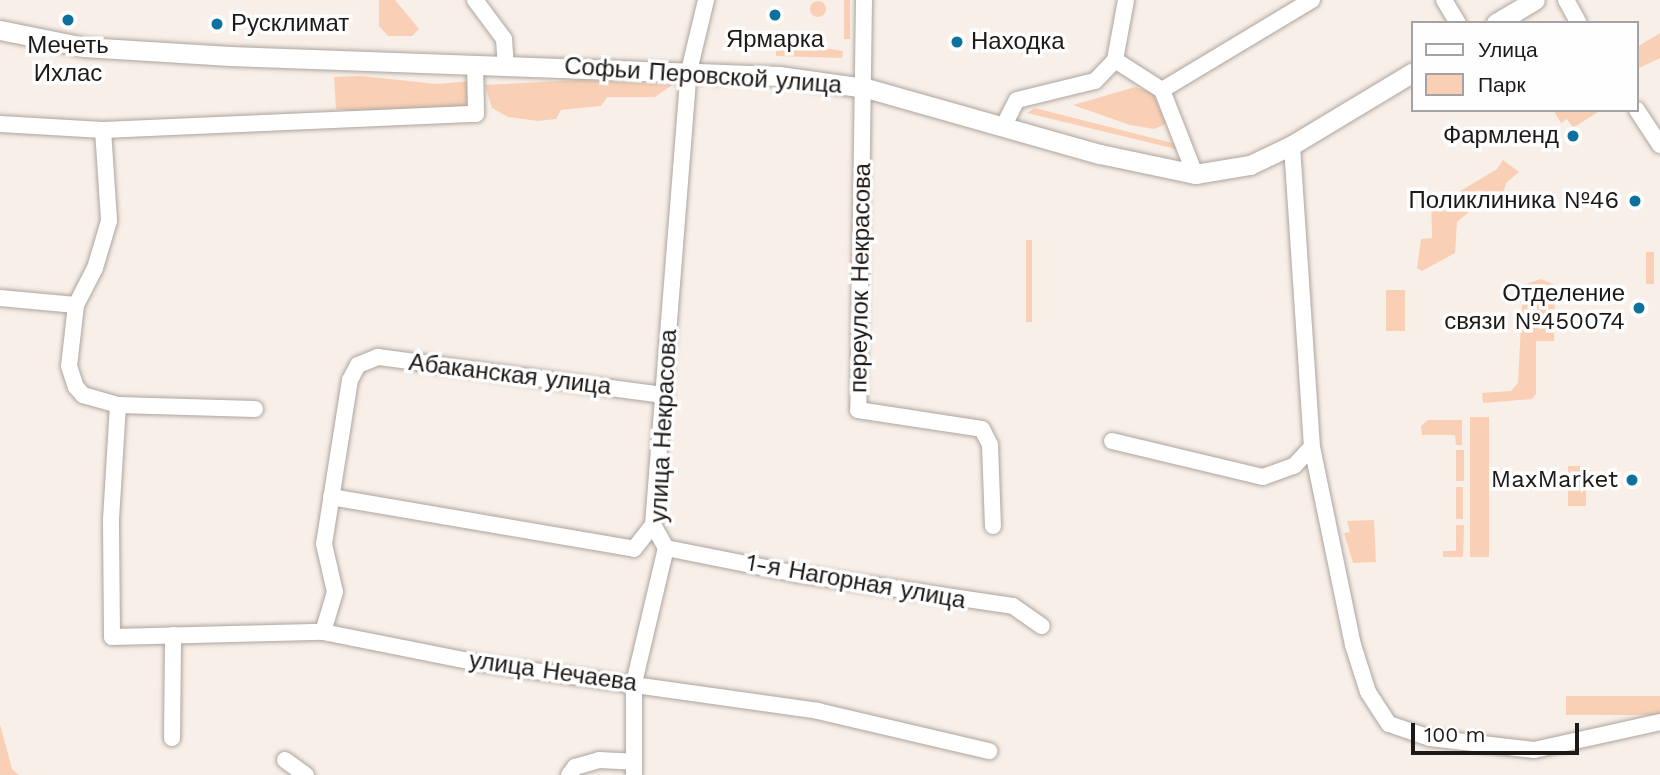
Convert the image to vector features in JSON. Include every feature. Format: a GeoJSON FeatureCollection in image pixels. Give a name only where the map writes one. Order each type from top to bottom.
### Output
{"type":"FeatureCollection","features":[{"type":"Feature","properties":{"kind":"main road"},"geometry":{"type":"LineString","coordinates":[[1499,21],[1535,0]]}},
{"type":"Feature","properties":{"kind":"main road","name":"Софьи Перовской улица"},"geometry":{"type":"LineString","coordinates":[[0,30],[84,47],[689,71],[866,88],[1003,127],[1195,174],[1250,165],[1292,145],[1412,73]]}},
{"type":"Feature","properties":{"kind":"street"},"geometry":{"type":"LineString","coordinates":[[475,0],[504,39],[506,65]]}},
{"type":"Feature","properties":{"kind":"street","name":"улица Некрасова"},"geometry":{"type":"LineString","coordinates":[[634,768],[634,683],[666,548],[653,525],[689,71],[706,0]]}},
{"type":"Feature","properties":{"kind":"street"},"geometry":{"type":"LineString","coordinates":[[864,0],[866,88]]}},
{"type":"Feature","properties":{"kind":"street"},"geometry":{"type":"LineString","coordinates":[[1003,127],[1017,100],[1095,81],[1115,60],[1126,0]]}},
{"type":"Feature","properties":{"kind":"street"},"geometry":{"type":"LineString","coordinates":[[1162,90],[1312,0]]}},
{"type":"Feature","properties":{"kind":"street"},"geometry":{"type":"LineString","coordinates":[[1444,0],[1457,21]]}},
{"type":"Feature","properties":{"kind":"street"},"geometry":{"type":"LineString","coordinates":[[1566,0],[1578,21]]}},
{"type":"Feature","properties":{"kind":"street"},"geometry":{"type":"LineString","coordinates":[[1115,60],[1162,90],[1195,174]]}},
{"type":"Feature","properties":{"kind":"street"},"geometry":{"type":"LineString","coordinates":[[0,124],[103,130],[476,114],[475,64]]}},
{"type":"Feature","properties":{"kind":"street","name":"переулок Некрасова"},"geometry":{"type":"LineString","coordinates":[[866,88],[858,410],[982,429],[990,445],[993,526]]}},
{"type":"Feature","properties":{"kind":"street"},"geometry":{"type":"LineString","coordinates":[[1638,112],[1660,145]]}},
{"type":"Feature","properties":{"kind":"street"},"geometry":{"type":"LineString","coordinates":[[103,130],[109,221],[95,268],[76,305],[69,366],[76,387],[83,395],[118,405],[255,409]]}},
{"type":"Feature","properties":{"kind":"street"},"geometry":{"type":"LineString","coordinates":[[1292,145],[1312,447],[1353,645],[1368,692],[1390,724],[1430,738],[1535,750],[1660,722]]}},
{"type":"Feature","properties":{"kind":"street"},"geometry":{"type":"LineString","coordinates":[[0,298],[76,305]]}},
{"type":"Feature","properties":{"kind":"street","name":"Абаканская улица"},"geometry":{"type":"LineString","coordinates":[[331,498],[350,380],[358,365],[378,358],[664,395]]}},
{"type":"Feature","properties":{"kind":"street","name":"улица Нечаева"},"geometry":{"type":"LineString","coordinates":[[118,405],[110,576],[112,637],[323,632],[478,663],[818,711],[989,751]]}},
{"type":"Feature","properties":{"kind":"street"},"geometry":{"type":"LineString","coordinates":[[1112,441],[1263,477],[1294,466],[1312,447]]}},
{"type":"Feature","properties":{"kind":"street"},"geometry":{"type":"LineString","coordinates":[[323,632],[335,592],[324,544],[331,498],[634,549],[653,525]]}},
{"type":"Feature","properties":{"kind":"street","name":"1-я Нагорная улица"},"geometry":{"type":"LineString","coordinates":[[666,548],[797,574],[1013,606],[1042,626]]}},
{"type":"Feature","properties":{"kind":"street"},"geometry":{"type":"LineString","coordinates":[[172,738],[173,635]]}},
{"type":"Feature","properties":{"kind":"street"},"geometry":{"type":"LineString","coordinates":[[285,760],[306,775]]}},
{"type":"Feature","properties":{"kind":"street"},"geometry":{"type":"LineString","coordinates":[[569,775],[575,767],[599,760],[634,768]]}},
{"type":"Feature","properties":{"kind":"green space"},"geometry":{"type":"Polygon","coordinates":[[[379,0],[395,0],[419,29],[412,36],[388,36],[379,26],[379,0]]]}},
{"type":"Feature","properties":{"kind":"green space"},"geometry":{"type":"Polygon","coordinates":[[[844,0],[850,0],[850,39],[844,39],[844,0]]]}},
{"type":"Feature","properties":{"kind":"green space"},"geometry":{"type":"Polygon","coordinates":[[[818,1],[824,3],[824,15],[818,17],[812,15],[810,9],[812,3],[818,1]]]}},
{"type":"Feature","properties":{"kind":"green space"},"geometry":{"type":"Polygon","coordinates":[[[1660,33],[1660,58],[1639,68],[1639,46],[1660,33]]]}},
{"type":"Feature","properties":{"kind":"green space"},"geometry":{"type":"Polygon","coordinates":[[[824,48],[843,51],[842,58],[776,56],[776,51],[824,48]]]}},
{"type":"Feature","properties":{"kind":"green space"},"geometry":{"type":"Polygon","coordinates":[[[361,76],[437,84],[472,81],[470,107],[371,113],[336,109],[334,77],[361,76]]]}},
{"type":"Feature","properties":{"kind":"green space"},"geometry":{"type":"Polygon","coordinates":[[[580,80],[672,85],[655,97],[607,97],[601,106],[561,110],[556,119],[538,121],[508,117],[492,108],[485,85],[580,80]]]}},
{"type":"Feature","properties":{"kind":"green space"},"geometry":{"type":"Polygon","coordinates":[[[1135,87],[1153,93],[1166,124],[1154,129],[1130,125],[1073,105],[1135,87]]]}},
{"type":"Feature","properties":{"kind":"green space"},"geometry":{"type":"Polygon","coordinates":[[[1035,108],[1176,144],[1180,150],[1027,113],[1035,108]]]}},
{"type":"Feature","properties":{"kind":"green space"},"geometry":{"type":"Polygon","coordinates":[[[1555,112],[1598,112],[1573,128],[1567,119],[1561,123],[1555,112]]]}},
{"type":"Feature","properties":{"kind":"green space"},"geometry":{"type":"Polygon","coordinates":[[[1503,160],[1519,172],[1506,183],[1502,198],[1479,203],[1457,222],[1455,253],[1422,271],[1417,268],[1421,239],[1432,238],[1431,199],[1437,195],[1442,202],[1497,169],[1503,160]]]}},
{"type":"Feature","properties":{"kind":"green space"},"geometry":{"type":"Polygon","coordinates":[[[1026,240],[1032,240],[1032,322],[1026,322],[1026,240]]]}},
{"type":"Feature","properties":{"kind":"green space"},"geometry":{"type":"Polygon","coordinates":[[[1646,252],[1654,252],[1654,284],[1646,284],[1646,252]]]}},
{"type":"Feature","properties":{"kind":"green space"},"geometry":{"type":"Polygon","coordinates":[[[1541,279],[1555,285],[1554,341],[1536,341],[1536,394],[1532,399],[1483,403],[1482,393],[1511,391],[1518,383],[1523,285],[1541,279]]]}},
{"type":"Feature","properties":{"kind":"green space"},"geometry":{"type":"Polygon","coordinates":[[[1386,290],[1405,290],[1405,331],[1386,331],[1386,290]]]}},
{"type":"Feature","properties":{"kind":"green space"},"geometry":{"type":"Polygon","coordinates":[[[1470,417],[1489,417],[1489,557],[1470,557],[1470,417]]]}},
{"type":"Feature","properties":{"kind":"green space"},"geometry":{"type":"Polygon","coordinates":[[[1428,420],[1462,420],[1462,445],[1456,445],[1455,435],[1422,435],[1421,426],[1428,420]]]}},
{"type":"Feature","properties":{"kind":"green space"},"geometry":{"type":"Polygon","coordinates":[[[1456,450],[1464,450],[1464,481],[1456,481],[1456,450]]]}},
{"type":"Feature","properties":{"kind":"green space"},"geometry":{"type":"Polygon","coordinates":[[[1568,466],[1586,466],[1586,506],[1568,506],[1568,466]]]}},
{"type":"Feature","properties":{"kind":"green space"},"geometry":{"type":"Polygon","coordinates":[[[1456,487],[1463,487],[1463,519],[1456,519],[1456,487]]]}},
{"type":"Feature","properties":{"kind":"green space"},"geometry":{"type":"Polygon","coordinates":[[[1374,520],[1376,562],[1353,563],[1344,533],[1350,532],[1347,521],[1374,520]]]}},
{"type":"Feature","properties":{"kind":"green space"},"geometry":{"type":"Polygon","coordinates":[[[1456,525],[1464,525],[1463,557],[1443,557],[1443,551],[1456,551],[1456,525]]]}},
{"type":"Feature","properties":{"kind":"green space"},"geometry":{"type":"Polygon","coordinates":[[[1566,696],[1660,696],[1660,715],[1566,715],[1566,696]]]}},
{"type":"Feature","properties":{"kind":"green space"},"geometry":{"type":"Polygon","coordinates":[[[0,724],[12,769],[19,775],[0,775],[0,724]]]}},
{"type":"Feature","properties":{"kind":"place","name":"Ярмарка"},"geometry":{"type":"Point","coordinates":[775,15]}},
{"type":"Feature","properties":{"kind":"place","name":"Мечеть Ихлас"},"geometry":{"type":"Point","coordinates":[68,20]}},
{"type":"Feature","properties":{"kind":"place","name":"Русклимат"},"geometry":{"type":"Point","coordinates":[217,24]}},
{"type":"Feature","properties":{"kind":"place","name":"Находка"},"geometry":{"type":"Point","coordinates":[957,42]}},
{"type":"Feature","properties":{"kind":"place","name":"Фармленд"},"geometry":{"type":"Point","coordinates":[1573,136]}},
{"type":"Feature","properties":{"kind":"place","name":"Поликлиника №46"},"geometry":{"type":"Point","coordinates":[1635,201]}},
{"type":"Feature","properties":{"kind":"place","name":"Отделение связи №450074"},"geometry":{"type":"Point","coordinates":[1639,308]}},
{"type":"Feature","properties":{"kind":"place","name":"MaxMarket"},"geometry":{"type":"Point","coordinates":[1632,480]}}]}
